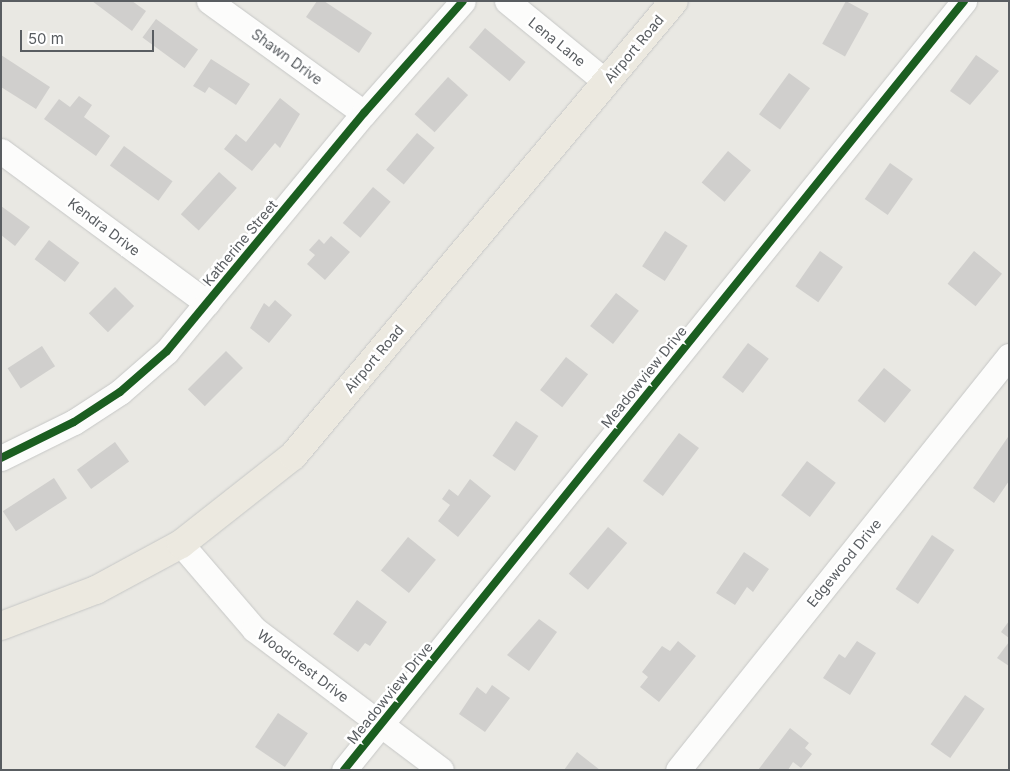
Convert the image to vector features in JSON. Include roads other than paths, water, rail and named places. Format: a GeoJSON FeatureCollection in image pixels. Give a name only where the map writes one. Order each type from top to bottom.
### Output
{"type":"FeatureCollection","features":[{"type":"Feature","properties":{"kind":"highway","name":"Airport Road"},"geometry":{"type":"LineString","coordinates":[[1,626],[96,590],[181,544],[293,456],[674,1]]}},
{"type":"Feature","properties":{"kind":"street","name":"Shawn Drive"},"geometry":{"type":"LineString","coordinates":[[209,1],[364,113]]}},
{"type":"Feature","properties":{"kind":"street","name":"Katherine Street"},"geometry":{"type":"LineString","coordinates":[[1,458],[74,422],[120,392],[167,352],[364,113],[462,1]]}},
{"type":"Feature","properties":{"kind":"street","name":"Lena Lane"},"geometry":{"type":"LineString","coordinates":[[507,1],[606,82]]}},
{"type":"Feature","properties":{"kind":"street","name":"Meadowview Drive"},"geometry":{"type":"LineString","coordinates":[[344,770],[964,1]]}},
{"type":"Feature","properties":{"kind":"street","name":"Kendra Drive"},"geometry":{"type":"LineString","coordinates":[[1,151],[207,303]]}},
{"type":"Feature","properties":{"kind":"street","name":"Edgewood Drive"},"geometry":{"type":"LineString","coordinates":[[678,770],[1009,356]]}},
{"type":"Feature","properties":{"kind":"street","name":"Woodcrest Drive"},"geometry":{"type":"LineString","coordinates":[[181,544],[254,629],[441,770]]}}]}
